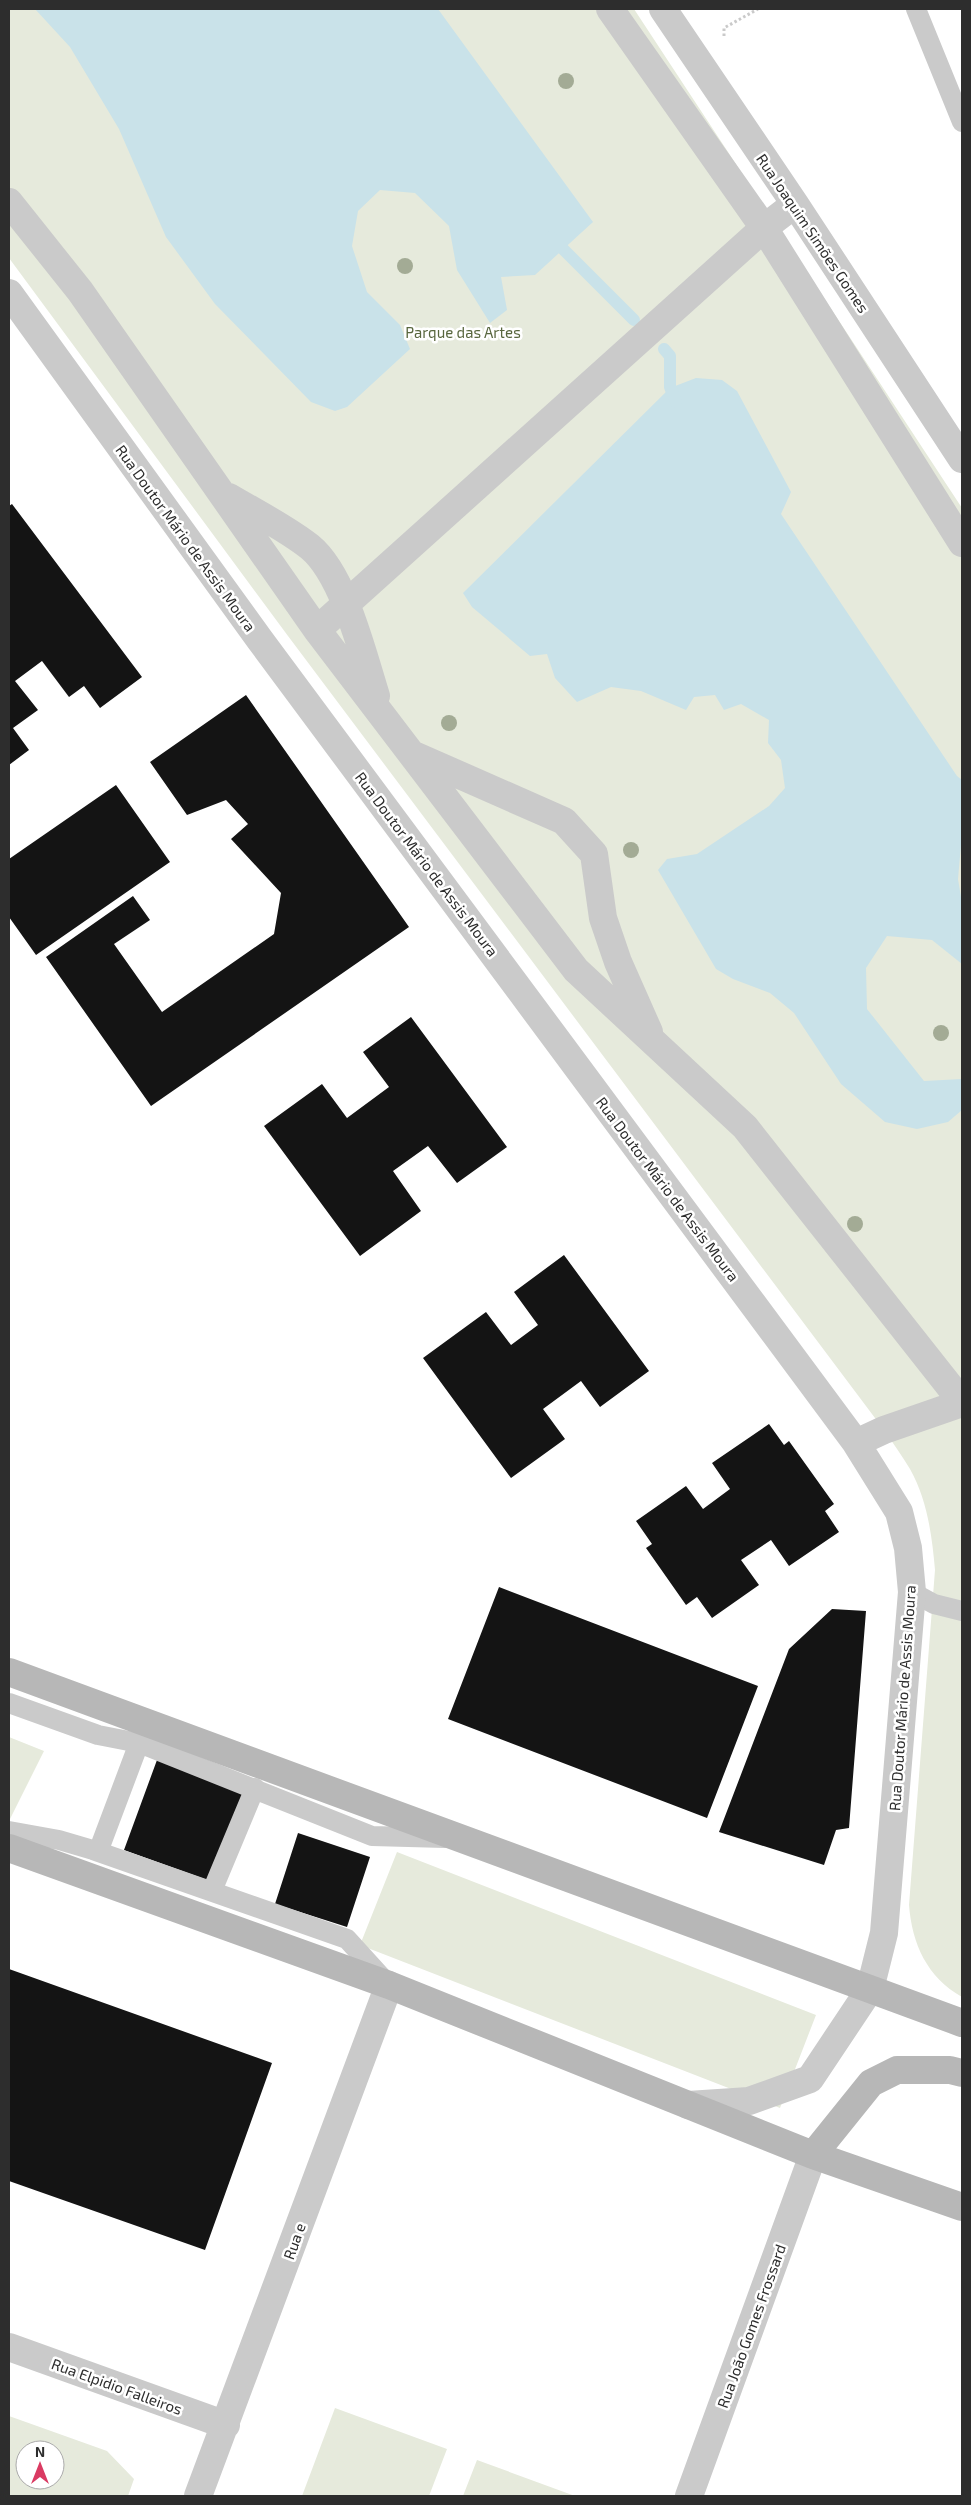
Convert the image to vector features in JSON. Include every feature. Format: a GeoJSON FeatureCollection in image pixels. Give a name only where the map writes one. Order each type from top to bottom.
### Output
{"type":"FeatureCollection","features":[{"type":"Feature","properties":{"kind":"main road"},"geometry":{"type":"LineString","coordinates":[[9,1672],[962,2023]]}},
{"type":"Feature","properties":{"kind":"main road"},"geometry":{"type":"LineString","coordinates":[[9,1848],[389,1985],[813,2155],[962,2207]]}},
{"type":"Feature","properties":{"kind":"main road"},"geometry":{"type":"LineString","coordinates":[[813,2155],[871,2083],[897,2070],[950,2070],[962,2073]]}},
{"type":"Feature","properties":{"kind":"street"},"geometry":{"type":"LineString","coordinates":[[610,9],[764,228],[962,544]]}},
{"type":"Feature","properties":{"kind":"street","name":"Rua Joaquim Simões Gomes"},"geometry":{"type":"LineString","coordinates":[[663,9],[795,204],[962,459]]}},
{"type":"Feature","properties":{"kind":"street"},"geometry":{"type":"LineString","coordinates":[[9,202],[80,291],[317,630],[576,970],[745,1127],[962,1403],[884,1430],[856,1443]]}},
{"type":"Feature","properties":{"kind":"street"},"geometry":{"type":"LineString","coordinates":[[317,630],[764,228],[795,204]]}},
{"type":"Feature","properties":{"kind":"street","name":"Rua Doutor Mário de Assis Moura"},"geometry":{"type":"LineString","coordinates":[[9,293],[260,640],[856,1443],[900,1512],[908,1548],[912,1592],[884,1933],[870,1989],[810,2079],[749,2100],[688,2105]]}},
{"type":"Feature","properties":{"kind":"street"},"geometry":{"type":"LineString","coordinates":[[220,490],[311,548],[330,572],[346,604],[382,715]]}},
{"type":"Feature","properties":{"kind":"street"},"geometry":{"type":"LineString","coordinates":[[412,755],[564,821],[594,854],[603,918],[618,962],[655,1044]]}},
{"type":"Feature","properties":{"kind":"street","name":"Rua e"},"geometry":{"type":"LineString","coordinates":[[198,2496],[389,1985]]}},
{"type":"Feature","properties":{"kind":"street","name":"Rua João Gomes Frossard"},"geometry":{"type":"LineString","coordinates":[[689,2496],[813,2155]]}},
{"type":"Feature","properties":{"kind":"street","name":"Rua Elpidio Falleiros"},"geometry":{"type":"LineString","coordinates":[[9,2347],[226,2425]]}},
{"type":"Feature","properties":{"kind":"lane"},"geometry":{"type":"LineString","coordinates":[[916,9],[962,122]]}},
{"type":"Feature","properties":{"kind":"lane"},"geometry":{"type":"LineString","coordinates":[[912,1592],[934,1604],[962,1611]]}},
{"type":"Feature","properties":{"kind":"lane"},"geometry":{"type":"LineString","coordinates":[[9,1703],[98,1735],[139,1743],[372,1836],[464,1838]]}},
{"type":"Feature","properties":{"kind":"lane"},"geometry":{"type":"LineString","coordinates":[[98,1852],[139,1743]]}},
{"type":"Feature","properties":{"kind":"lane"},"geometry":{"type":"LineString","coordinates":[[212,1890],[255,1788]]}},
{"type":"Feature","properties":{"kind":"lane"},"geometry":{"type":"LineString","coordinates":[[9,1832],[59,1840],[98,1852],[212,1890],[346,1939],[389,1985]]}},
{"type":"Feature","properties":{"kind":"green space","name":"Parque das Artes"},"geometry":{"type":"Polygon","coordinates":[[[9,9],[634,9],[962,508],[962,1997],[939,1980],[924,1958],[914,1933],[909,1905],[935,1570],[928,1518],[916,1481],[884,1430],[288,636],[9,258],[9,9]]]}},
{"type":"Feature","properties":{"kind":"green space"},"geometry":{"type":"Polygon","coordinates":[[[9,1737],[44,1751],[10,1819],[9,1819],[9,1737]]]}},
{"type":"Feature","properties":{"kind":"green space"},"geometry":{"type":"Polygon","coordinates":[[[397,1852],[816,2015],[780,2108],[360,1945],[397,1852]]]}},
{"type":"Feature","properties":{"kind":"green space"},"geometry":{"type":"Polygon","coordinates":[[[335,2408],[447,2449],[429,2496],[302,2496],[335,2408]]]}},
{"type":"Feature","properties":{"kind":"green space"},"geometry":{"type":"Polygon","coordinates":[[[9,2416],[107,2451],[134,2479],[128,2496],[9,2496],[9,2416]]]}},
{"type":"Feature","properties":{"kind":"green space"},"geometry":{"type":"Polygon","coordinates":[[[477,2460],[575,2496],[463,2496],[477,2460]]]}},
{"type":"Feature","properties":{"kind":"water"},"geometry":{"type":"Polygon","coordinates":[[[35,9],[438,9],[593,222],[535,275],[501,277],[507,310],[490,323],[457,270],[449,226],[415,193],[380,190],[358,211],[352,246],[367,292],[400,325],[410,349],[347,407],[335,411],[311,402],[215,304],[166,237],[119,129],[70,47],[35,9]]]}},
{"type":"Feature","properties":{"kind":"water"},"geometry":{"type":"Polygon","coordinates":[[[696,378],[722,380],[737,391],[791,492],[781,514],[957,776],[962,780],[962,834],[958,879],[962,903],[962,964],[932,940],[887,936],[866,968],[867,1009],[924,1081],[962,1079],[962,1110],[948,1122],[917,1129],[885,1122],[841,1084],[794,1013],[770,993],[733,979],[716,969],[658,870],[667,859],[697,854],[769,806],[785,788],[781,760],[768,743],[769,720],[741,704],[724,710],[715,695],[694,697],[686,710],[641,691],[611,687],[577,702],[555,678],[547,654],[530,656],[472,607],[463,593],[670,388],[696,378]]]}},
{"type":"Feature","properties":{"kind":"building"},"geometry":{"type":"Polygon","coordinates":[[[12,504],[142,677],[100,708],[84,686],[69,697],[42,661],[15,681],[38,710],[13,728],[29,750],[9,765],[9,506],[12,504]]]}},
{"type":"Feature","properties":{"kind":"building"},"geometry":{"type":"Polygon","coordinates":[[[246,695],[409,927],[151,1106],[46,957],[133,896],[150,920],[114,944],[162,1012],[274,934],[281,893],[231,839],[248,824],[226,800],[187,815],[150,762],[246,695]]]}},
{"type":"Feature","properties":{"kind":"building"},"geometry":{"type":"Polygon","coordinates":[[[116,785],[170,862],[36,955],[9,917],[9,859],[116,785]]]}},
{"type":"Feature","properties":{"kind":"building"},"geometry":{"type":"Polygon","coordinates":[[[411,1017],[507,1147],[457,1183],[428,1146],[393,1171],[421,1211],[360,1256],[264,1126],[322,1084],[347,1118],[389,1087],[363,1052],[411,1017]]]}},
{"type":"Feature","properties":{"kind":"building"},"geometry":{"type":"Polygon","coordinates":[[[564,1255],[649,1371],[600,1407],[581,1381],[543,1409],[565,1439],[511,1478],[423,1358],[486,1312],[511,1345],[538,1325],[514,1292],[564,1255]]]}},
{"type":"Feature","properties":{"kind":"building"},"geometry":{"type":"Polygon","coordinates":[[[769,1424],[784,1445],[789,1441],[834,1504],[825,1511],[839,1532],[789,1566],[771,1540],[741,1560],[759,1585],[712,1618],[697,1597],[686,1605],[646,1548],[652,1544],[636,1521],[686,1486],[703,1509],[730,1489],[712,1463],[769,1424]]]}},
{"type":"Feature","properties":{"kind":"building"},"geometry":{"type":"Polygon","coordinates":[[[499,1587],[758,1686],[707,1818],[448,1719],[499,1587]]]}},
{"type":"Feature","properties":{"kind":"building"},"geometry":{"type":"Polygon","coordinates":[[[832,1609],[866,1611],[849,1828],[836,1830],[824,1865],[719,1832],[789,1649],[832,1609]]]}},
{"type":"Feature","properties":{"kind":"building"},"geometry":{"type":"Polygon","coordinates":[[[157,1760],[244,1793],[210,1881],[124,1850],[157,1760]]]}},
{"type":"Feature","properties":{"kind":"building"},"geometry":{"type":"Polygon","coordinates":[[[298,1833],[370,1857],[347,1927],[275,1904],[298,1833]]]}},
{"type":"Feature","properties":{"kind":"building"},"geometry":{"type":"Polygon","coordinates":[[[9,1969],[272,2063],[205,2250],[9,2181],[9,1969]]]}},
{"type":"Feature","properties":{"kind":"waterway"},"geometry":{"type":"LineString","coordinates":[[551,237],[634,320]]}},
{"type":"Feature","properties":{"kind":"waterway"},"geometry":{"type":"LineString","coordinates":[[664,349],[670,356],[670,387],[676,402]]}}]}
